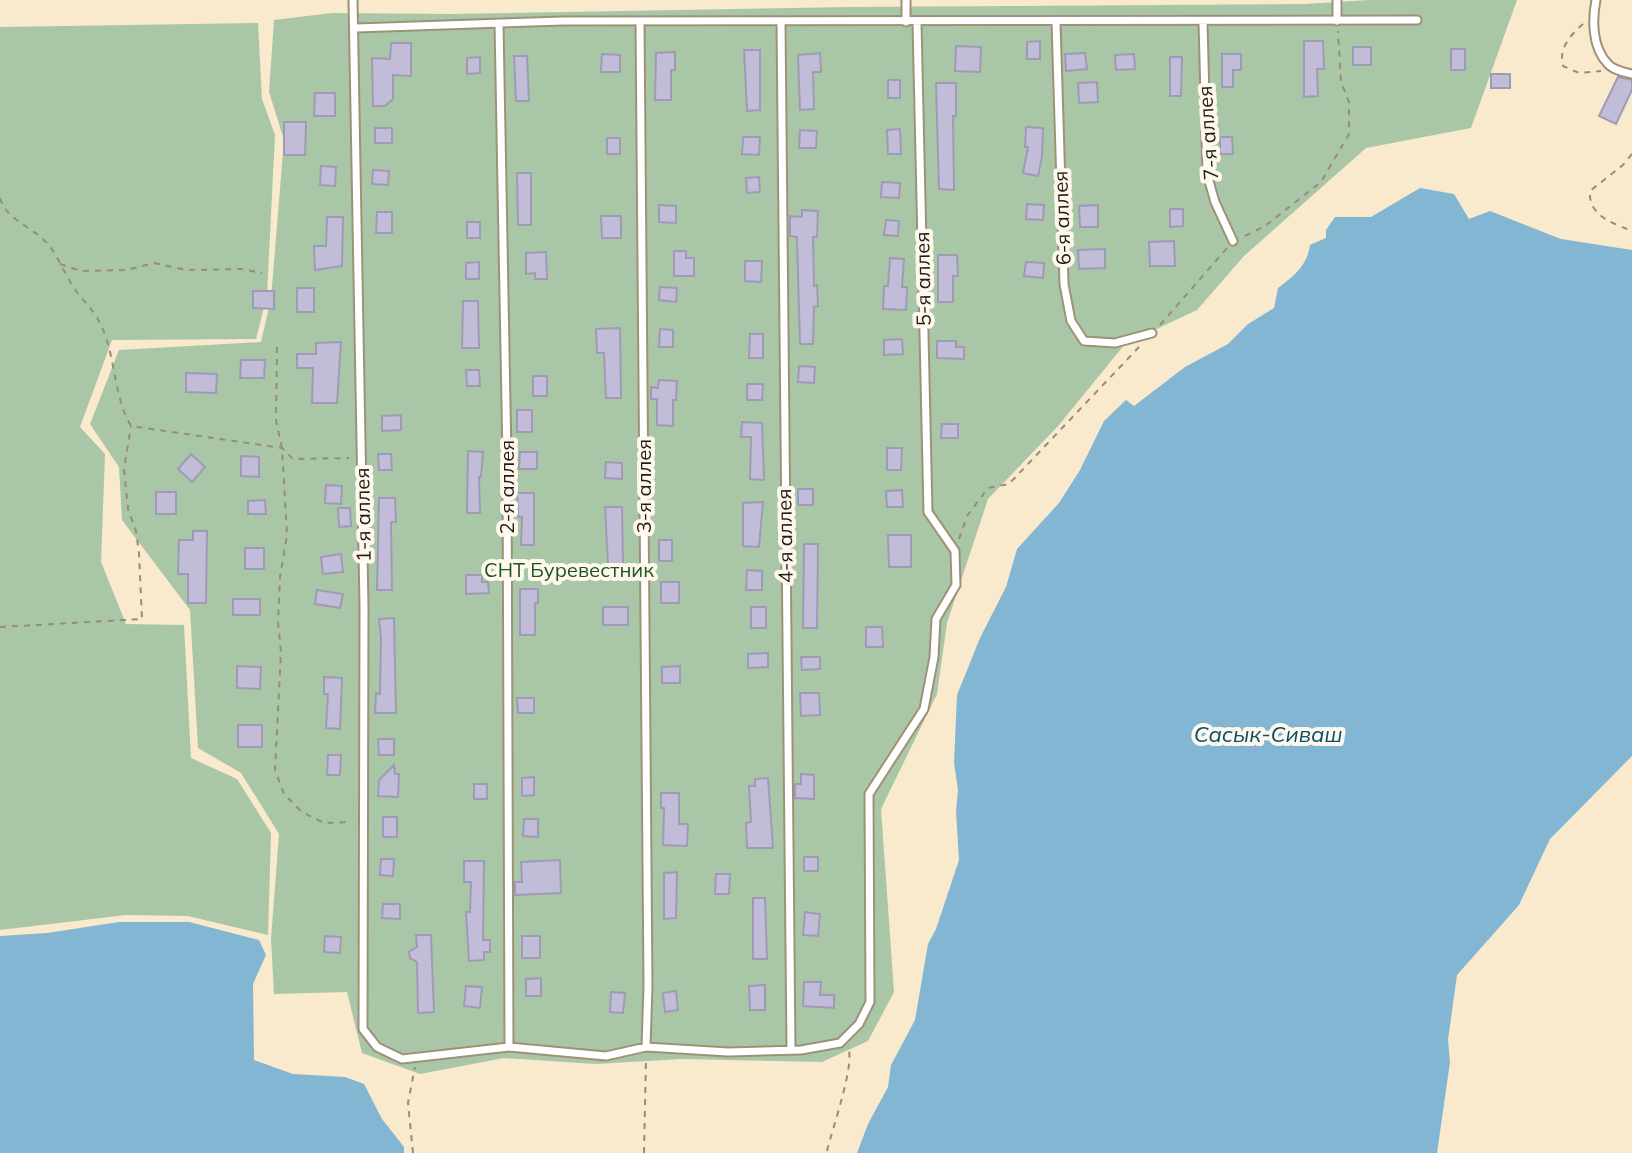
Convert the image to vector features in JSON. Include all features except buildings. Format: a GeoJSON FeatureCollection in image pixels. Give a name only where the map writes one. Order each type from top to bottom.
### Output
{"type":"FeatureCollection","features":[{"type":"Feature","properties":{"kind":"lane","name":"1-я аллея"},"geometry":{"type":"LineString","coordinates":[[353,0],[356,28],[362,458],[363,1029],[377,1047],[402,1059],[417,1057]]}},
{"type":"Feature","properties":{"kind":"lane"},"geometry":{"type":"LineString","coordinates":[[906,0],[906,22]]}},
{"type":"Feature","properties":{"kind":"lane"},"geometry":{"type":"LineString","coordinates":[[1337,0],[1337,21]]}},
{"type":"Feature","properties":{"kind":"lane"},"geometry":{"type":"LineString","coordinates":[[1596,0],[1593,15],[1600,54],[1609,67],[1632,74]]}},
{"type":"Feature","properties":{"kind":"lane"},"geometry":{"type":"LineString","coordinates":[[356,28],[499,23],[1417,20]]}},
{"type":"Feature","properties":{"kind":"lane","name":"3-я аллея"},"geometry":{"type":"LineString","coordinates":[[640,22],[648,970],[646,1047]]}},
{"type":"Feature","properties":{"kind":"lane","name":"4-я аллея"},"geometry":{"type":"LineString","coordinates":[[781,22],[791,1050]]}},
{"type":"Feature","properties":{"kind":"lane","name":"5-я аллея"},"geometry":{"type":"LineString","coordinates":[[845,1038],[859,1024],[870,1002],[869,794],[924,709],[934,657],[936,619],[956,585],[955,551],[928,512],[917,22]]}},
{"type":"Feature","properties":{"kind":"lane","name":"6-я аллея"},"geometry":{"type":"LineString","coordinates":[[1056,22],[1064,284],[1071,321],[1084,341],[1115,343],[1152,333]]}},
{"type":"Feature","properties":{"kind":"lane","name":"7-я аллея"},"geometry":{"type":"LineString","coordinates":[[1203,22],[1207,174],[1215,202],[1233,241]]}},
{"type":"Feature","properties":{"kind":"lane","name":"2-я аллея"},"geometry":{"type":"LineString","coordinates":[[499,23],[507,459],[509,1047]]}},
{"type":"Feature","properties":{"kind":"lane"},"geometry":{"type":"LineString","coordinates":[[417,1057],[509,1047],[606,1056],[646,1047],[728,1052],[791,1050],[840,1043],[845,1038]]}},
{"type":"Feature","properties":{"kind":"path"},"geometry":{"type":"LineString","coordinates":[[1593,15],[1566,43],[1561,59],[1563,66],[1579,73],[1596,73],[1609,67]]}},
{"type":"Feature","properties":{"kind":"path"},"geometry":{"type":"LineString","coordinates":[[1337,21],[1341,82],[1349,102],[1349,134]]}},
{"type":"Feature","properties":{"kind":"path"},"geometry":{"type":"LineString","coordinates":[[1632,154],[1590,191],[1590,200],[1606,221],[1632,231]]}},
{"type":"Feature","properties":{"kind":"path"},"geometry":{"type":"LineString","coordinates":[[0,198],[3,206],[23,226],[48,243],[106,335],[120,407],[131,426],[124,469],[128,509],[136,531],[139,553],[142,619],[0,627]]}},
{"type":"Feature","properties":{"kind":"path"},"geometry":{"type":"LineString","coordinates":[[59,263],[81,271],[127,270],[154,263],[187,270],[241,269],[262,273]]}},
{"type":"Feature","properties":{"kind":"path"},"geometry":{"type":"LineString","coordinates":[[277,347],[276,421],[282,448],[287,535],[280,577],[278,622],[281,652],[275,770],[284,794],[302,812],[324,823],[364,822]]}},
{"type":"Feature","properties":{"kind":"path"},"geometry":{"type":"LineString","coordinates":[[131,426],[282,448],[293,459],[362,458]]}},
{"type":"Feature","properties":{"kind":"path"},"geometry":{"type":"LineString","coordinates":[[827,1151],[850,1057],[845,1038]]}},
{"type":"Feature","properties":{"kind":"path"},"geometry":{"type":"LineString","coordinates":[[644,1153],[646,1047]]}},
{"type":"Feature","properties":{"kind":"path"},"geometry":{"type":"LineString","coordinates":[[413,1153],[408,1103],[417,1057]]}},
{"type":"Feature","properties":{"kind":"green space","name":"СНТ Буревестник"},"geometry":{"type":"Polygon","coordinates":[[[1369,0],[1517,0],[1471,128],[1366,148],[1244,256],[1197,310],[1125,344],[1059,425],[988,499],[947,623],[937,694],[881,809],[894,992],[868,1041],[822,1062],[682,1059],[596,1064],[504,1058],[420,1074],[362,1053],[347,992],[274,994],[271,939],[279,834],[241,773],[198,748],[190,610],[122,520],[119,467],[90,424],[119,350],[261,342],[271,299],[284,140],[269,92],[274,20],[332,13],[1306,4],[1369,0]]]}},
{"type":"Feature","properties":{"kind":"green space"},"geometry":{"type":"Polygon","coordinates":[[[258,23],[262,99],[275,135],[267,295],[256,339],[112,340],[80,427],[105,454],[101,562],[126,624],[184,625],[191,758],[237,779],[271,833],[268,935],[188,916],[126,915],[0,930],[0,27],[258,23]]]}},
{"type":"Feature","properties":{"kind":"water","name":"Сасык-Сиваш"},"geometry":{"type":"Polygon","coordinates":[[[1420,188],[1454,194],[1469,219],[1490,211],[1561,239],[1632,250],[1632,756],[1550,839],[1519,905],[1457,975],[1448,1040],[1450,1062],[1437,1153],[857,1153],[888,1087],[891,1065],[915,1020],[928,944],[959,860],[958,790],[954,763],[957,695],[980,638],[1006,587],[1017,549],[1059,503],[1080,470],[1104,421],[1126,400],[1134,406],[1185,367],[1228,344],[1248,324],[1274,308],[1278,288],[1303,265],[1310,245],[1326,238],[1326,230],[1335,217],[1371,217],[1420,188]]]}},
{"type":"Feature","properties":{"kind":"water"},"geometry":{"type":"Polygon","coordinates":[[[119,922],[189,922],[259,940],[266,955],[253,984],[254,1060],[293,1074],[345,1077],[364,1084],[382,1119],[404,1147],[404,1153],[0,1153],[0,936],[47,933],[119,922]]]}}]}
